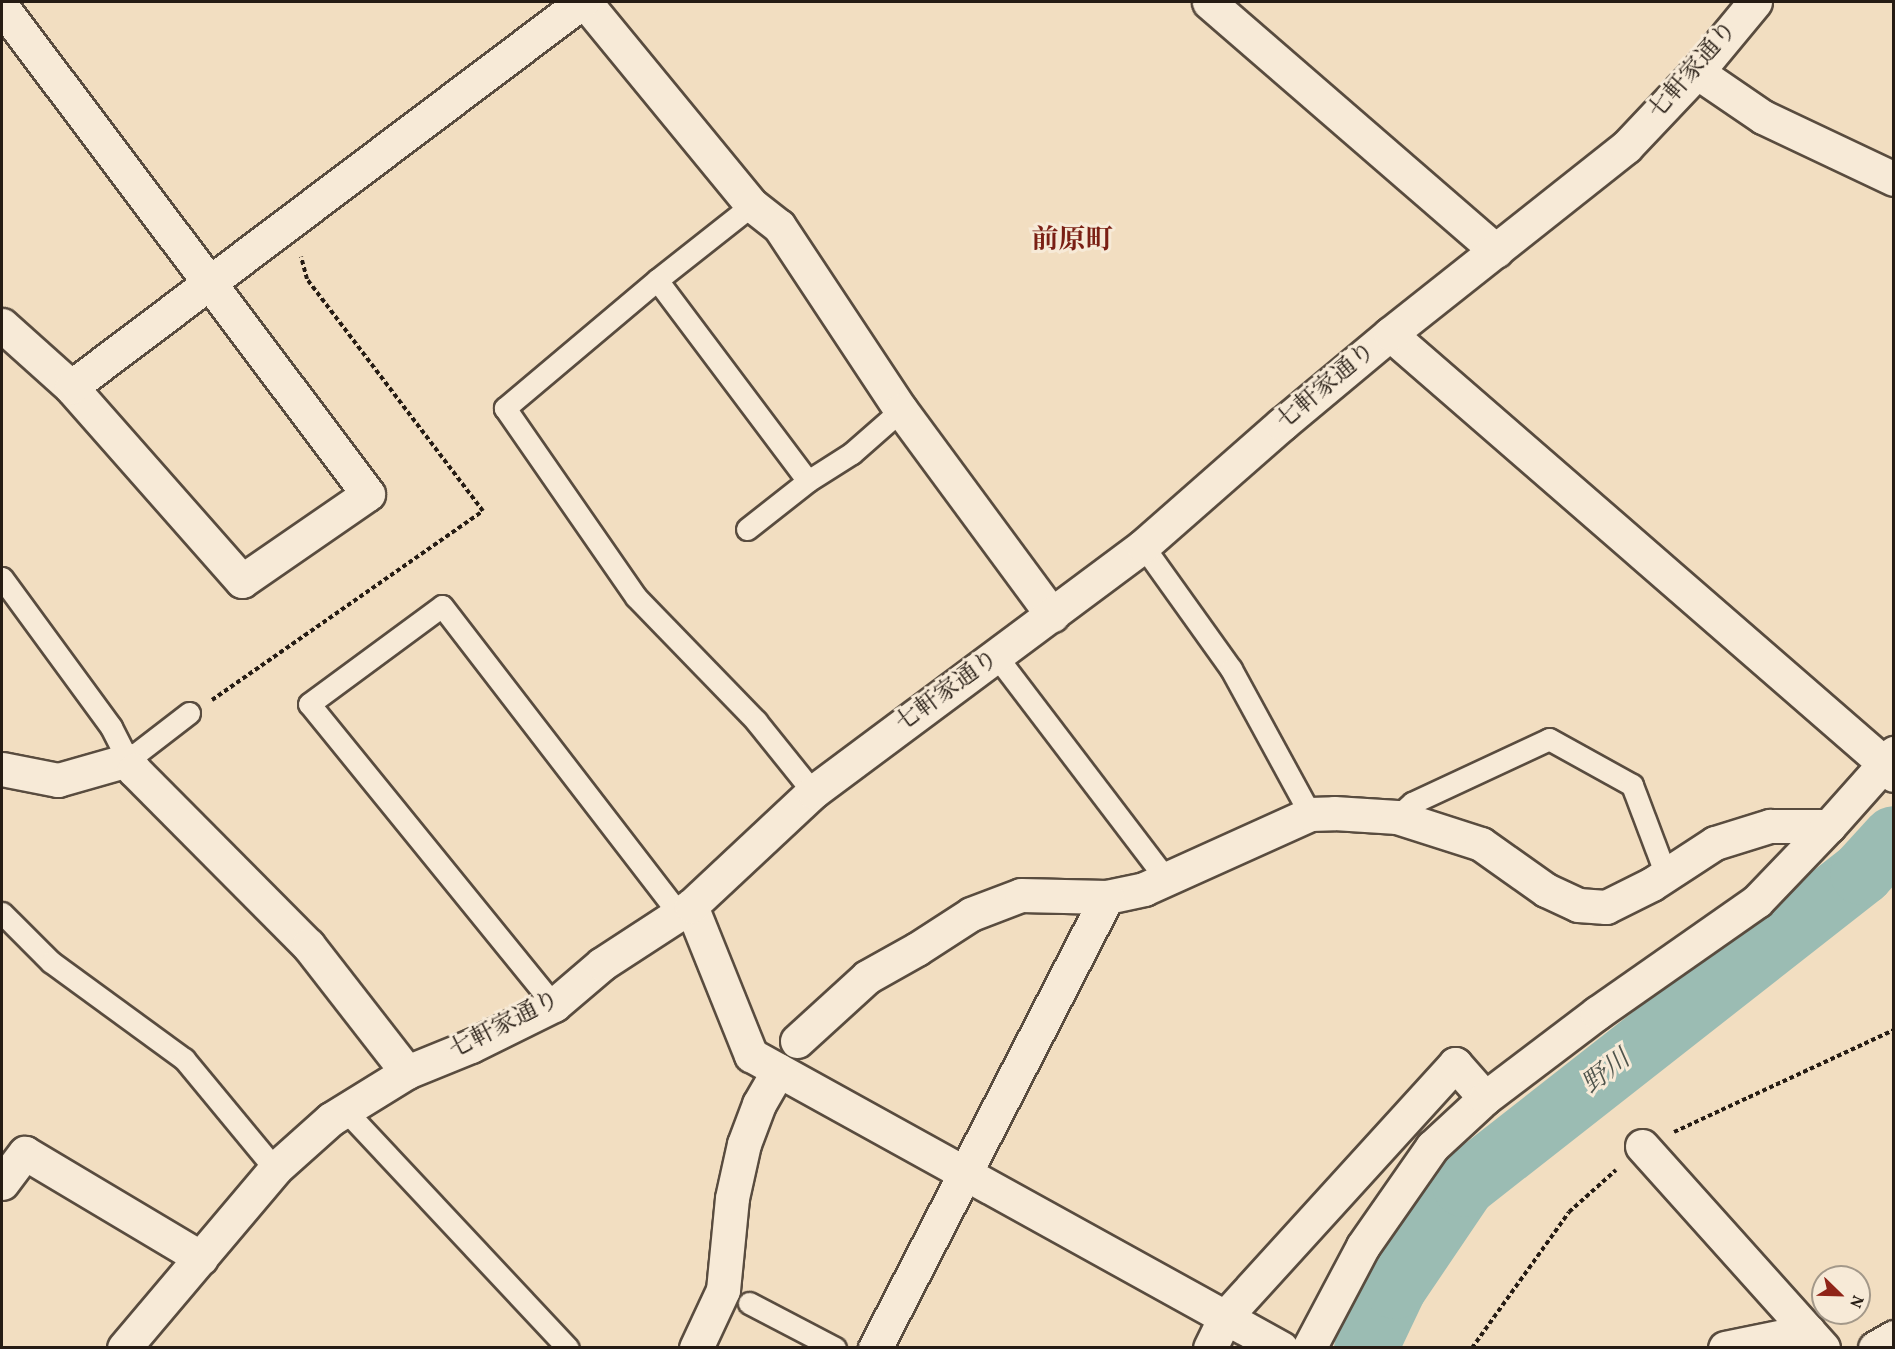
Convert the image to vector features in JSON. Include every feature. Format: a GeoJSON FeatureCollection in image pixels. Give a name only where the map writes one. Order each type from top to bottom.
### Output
{"type":"FeatureCollection","features":[{"type":"Feature","properties":{"kind":"street"},"geometry":{"type":"LineString","coordinates":[[71,387],[211,283],[299,212],[583,2],[752,204],[779,226],[901,410],[1052,615]]}},
{"type":"Feature","properties":{"kind":"street"},"geometry":{"type":"LineString","coordinates":[[1209,2],[1496,251]]}},
{"type":"Feature","properties":{"kind":"street","name":"七軒家通り"},"geometry":{"type":"LineString","coordinates":[[124,1347],[275,1169],[331,1119],[407,1072],[471,1046],[554,1005],[602,964],[685,911],[813,792],[1143,546],[1282,424],[1390,334],[1626,147],[1697,72],[1755,2]]}},
{"type":"Feature","properties":{"kind":"street"},"geometry":{"type":"LineString","coordinates":[[2,7],[368,494],[242,580],[71,387],[2,325]]}},
{"type":"Feature","properties":{"kind":"street"},"geometry":{"type":"LineString","coordinates":[[1697,72],[1763,117],[1893,179]]}},
{"type":"Feature","properties":{"kind":"street"},"geometry":{"type":"LineString","coordinates":[[1309,1347],[1363,1246],[1432,1147],[1485,1098],[1597,1013],[1757,901],[1890,764],[1390,334]]}},
{"type":"Feature","properties":{"kind":"street"},"geometry":{"type":"LineString","coordinates":[[2,769],[58,780],[128,760],[134,770],[308,945],[407,1072]]}},
{"type":"Feature","properties":{"kind":"street"},"geometry":{"type":"LineString","coordinates":[[797,1041],[867,977],[917,949],[971,914],[1021,895],[1107,897],[1144,889],[1310,814],[1397,817],[1481,844],[1546,890],[1578,905],[1606,907],[1666,875],[1715,843],[1770,826],[1829,826]]}},
{"type":"Feature","properties":{"kind":"street"},"geometry":{"type":"LineString","coordinates":[[875,1347],[1107,897]]}},
{"type":"Feature","properties":{"kind":"street"},"geometry":{"type":"LineString","coordinates":[[685,911],[752,1055],[1281,1347]]}},
{"type":"Feature","properties":{"kind":"street"},"geometry":{"type":"LineString","coordinates":[[1210,1347],[1225,1317],[1455,1064],[1485,1098]]}},
{"type":"Feature","properties":{"kind":"street"},"geometry":{"type":"LineString","coordinates":[[696,1347],[723,1290],[732,1198],[744,1144],[759,1104],[779,1070]]}},
{"type":"Feature","properties":{"kind":"street"},"geometry":{"type":"LineString","coordinates":[[1642,1146],[1815,1339]]}},
{"type":"Feature","properties":{"kind":"street"},"geometry":{"type":"LineString","coordinates":[[2,1183],[25,1153],[201,1258]]}},
{"type":"Feature","properties":{"kind":"street"},"geometry":{"type":"LineString","coordinates":[[1875,1347],[1893,1337]]}},
{"type":"Feature","properties":{"kind":"street"},"geometry":{"type":"LineString","coordinates":[[1725,1347],[1815,1339]]}},
{"type":"Feature","properties":{"kind":"lane"},"geometry":{"type":"LineString","coordinates":[[752,204],[657,280],[505,408],[636,597],[756,721],[813,792]]}},
{"type":"Feature","properties":{"kind":"lane"},"geometry":{"type":"LineString","coordinates":[[657,280],[808,481]]}},
{"type":"Feature","properties":{"kind":"lane"},"geometry":{"type":"LineString","coordinates":[[747,529],[808,481],[852,453],[901,410]]}},
{"type":"Feature","properties":{"kind":"lane"},"geometry":{"type":"LineString","coordinates":[[1143,546],[1231,669],[1310,814]]}},
{"type":"Feature","properties":{"kind":"lane"},"geometry":{"type":"LineString","coordinates":[[2,578],[111,727],[128,760],[189,713]]}},
{"type":"Feature","properties":{"kind":"lane"},"geometry":{"type":"LineString","coordinates":[[554,1005],[309,704],[442,606],[685,911]]}},
{"type":"Feature","properties":{"kind":"lane"},"geometry":{"type":"LineString","coordinates":[[997,657],[1166,879]]}},
{"type":"Feature","properties":{"kind":"lane"},"geometry":{"type":"LineString","coordinates":[[1397,817],[1412,803],[1549,739],[1632,785],[1666,875]]}},
{"type":"Feature","properties":{"kind":"lane"},"geometry":{"type":"LineString","coordinates":[[2,913],[51,962],[183,1059],[275,1169]]}},
{"type":"Feature","properties":{"kind":"lane"},"geometry":{"type":"LineString","coordinates":[[345,1110],[568,1347]]}},
{"type":"Feature","properties":{"kind":"lane"},"geometry":{"type":"LineString","coordinates":[[749,1303],[835,1347]]}},
{"type":"Feature","properties":{"kind":"waterway","name":"野川"},"geometry":{"type":"LineString","coordinates":[[1366,1348],[1395,1287],[1464,1185],[1862,873],[1894,838]]}},
{"type":"Feature","properties":{"kind":"district","name":"前原町"},"geometry":{"type":"Point","coordinates":[1072,242]}}]}
